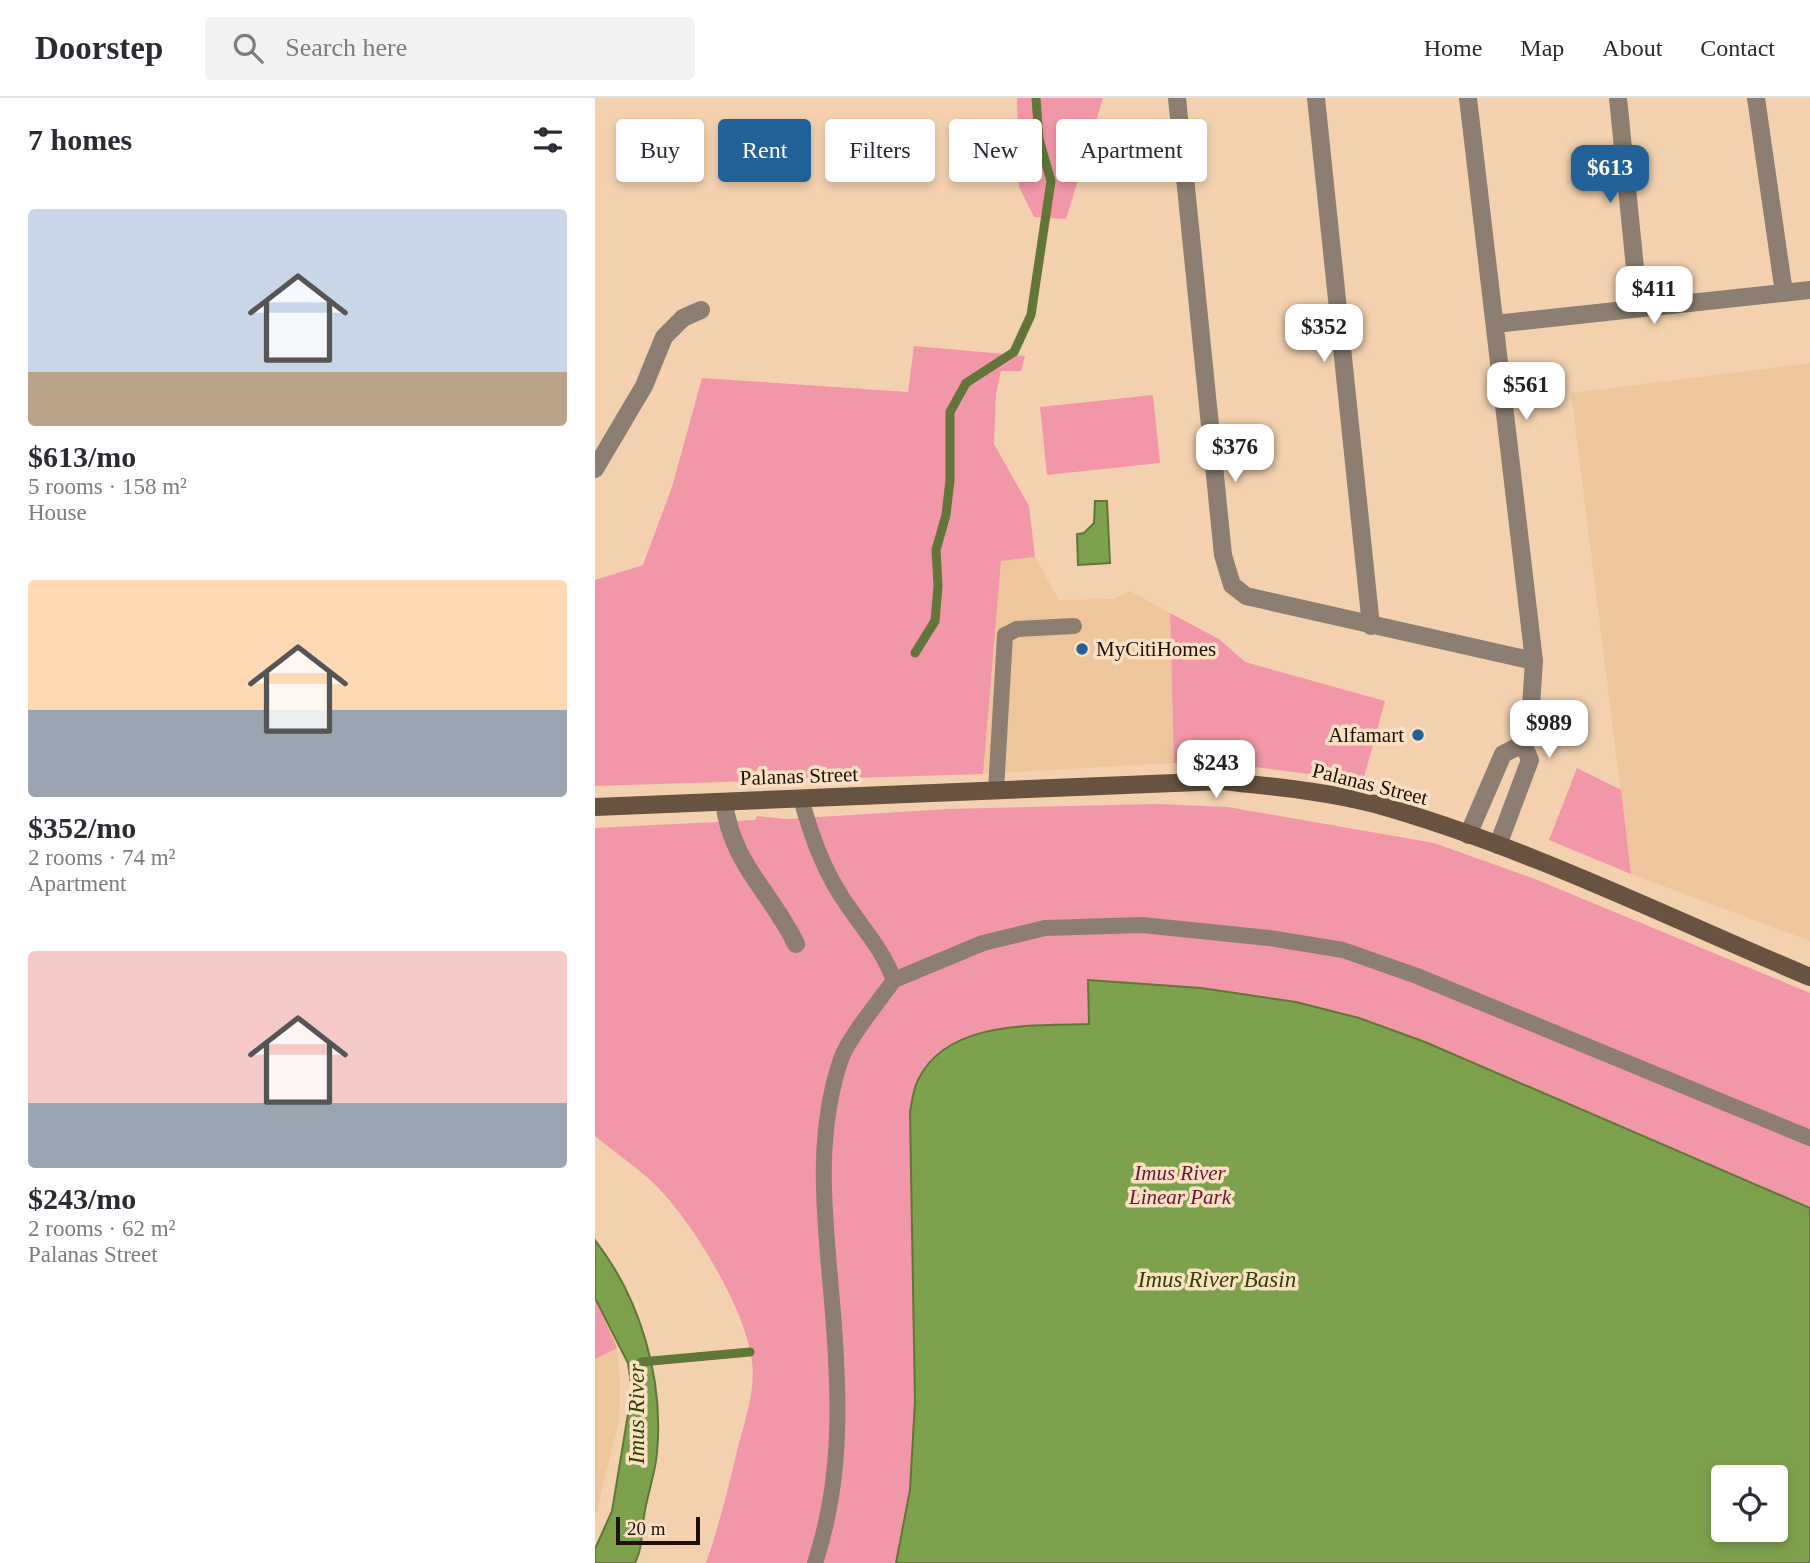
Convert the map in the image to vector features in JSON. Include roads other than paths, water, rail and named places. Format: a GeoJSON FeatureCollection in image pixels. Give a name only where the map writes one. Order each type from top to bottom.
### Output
{"type":"FeatureCollection","features":[{"type":"Feature","properties":{"kind":"main road","name":"Palanas Street"},"geometry":{"type":"LineString","coordinates":[[595,807],[1223,781],[1322,792],[1375,804],[1499,845],[1810,977]]}},
{"type":"Feature","properties":{"kind":"street"},"geometry":{"type":"LineString","coordinates":[[1177,98],[1223,555],[1232,585],[1246,596],[1534,661]]}},
{"type":"Feature","properties":{"kind":"street"},"geometry":{"type":"LineString","coordinates":[[1316,98],[1371,626]]}},
{"type":"Feature","properties":{"kind":"street"},"geometry":{"type":"LineString","coordinates":[[1468,98],[1534,661],[1531,706],[1523,744],[1530,760],[1499,845]]}},
{"type":"Feature","properties":{"kind":"street"},"geometry":{"type":"LineString","coordinates":[[1618,98],[1639,308]]}},
{"type":"Feature","properties":{"kind":"street"},"geometry":{"type":"LineString","coordinates":[[1756,98],[1784,293]]}},
{"type":"Feature","properties":{"kind":"street"},"geometry":{"type":"LineString","coordinates":[[1495,324],[1810,290]]}},
{"type":"Feature","properties":{"kind":"street"},"geometry":{"type":"LineString","coordinates":[[595,469],[644,386],[664,337],[683,318],[701,310]]}},
{"type":"Feature","properties":{"kind":"street"},"geometry":{"type":"LineString","coordinates":[[1468,835],[1503,754],[1523,744]]}},
{"type":"Feature","properties":{"kind":"street"},"geometry":{"type":"LineString","coordinates":[[724,802],[727,828],[740,859],[785,921],[796,944]]}},
{"type":"Feature","properties":{"kind":"lane"},"geometry":{"type":"LineString","coordinates":[[996,790],[1005,635],[1017,629],[1074,626]]}},
{"type":"Feature","properties":{"kind":"lane"},"geometry":{"type":"LineString","coordinates":[[801,799],[811,836],[837,889],[884,955],[894,980]]}},
{"type":"Feature","properties":{"kind":"lane"},"geometry":{"type":"LineString","coordinates":[[815,1563],[829,1521],[836,1483],[834,1327],[823,1170],[828,1108],[841,1056],[894,980],[983,943],[1045,928],[1142,925],[1269,938],[1343,950],[1417,976],[1810,1138]]}},
{"type":"Feature","properties":{"kind":"water"},"geometry":{"type":"Polygon","coordinates":[[[1095,501],[1107,501],[1110,563],[1078,565],[1077,534],[1084,533],[1094,523],[1095,501]]]}},
{"type":"Feature","properties":{"kind":"water","name":"Imus River Basin"},"geometry":{"type":"Polygon","coordinates":[[[1088,980],[1201,988],[1296,1002],[1359,1018],[1425,1042],[1810,1208],[1810,1563],[896,1563],[910,1490],[915,1402],[910,1112],[916,1084],[931,1060],[949,1046],[970,1036],[993,1030],[1089,1024],[1088,980]]]}},
{"type":"Feature","properties":{"kind":"water","name":"Imus River"},"geometry":{"type":"Polygon","coordinates":[[[595,1240],[625,1287],[636,1313],[646,1340],[657,1396],[656,1461],[645,1508],[641,1546],[635,1563],[595,1563],[595,1549],[612,1511],[632,1390],[628,1363],[595,1298],[595,1240]]]}},
{"type":"Feature","properties":{"kind":"waterway"},"geometry":{"type":"LineString","coordinates":[[915,653],[935,621],[938,586],[936,550],[946,515],[950,480],[950,412],[966,383],[1014,352],[1031,315],[1051,181],[1039,139],[1036,98]]}},
{"type":"Feature","properties":{"kind":"waterway","name":"Imus River"},"geometry":{"type":"LineString","coordinates":[[641,1362],[750,1352]]}},
{"type":"Feature","properties":{"kind":"place","name":"MyCitiHomes"},"geometry":{"type":"Point","coordinates":[1082,649]}},
{"type":"Feature","properties":{"kind":"place","name":"Alfamart"},"geometry":{"type":"Point","coordinates":[1418,735]}},
{"type":"Feature","properties":{"kind":"park label","name":"Imus River Linear Park"},"geometry":{"type":"Point","coordinates":[1180,1185]}}]}
